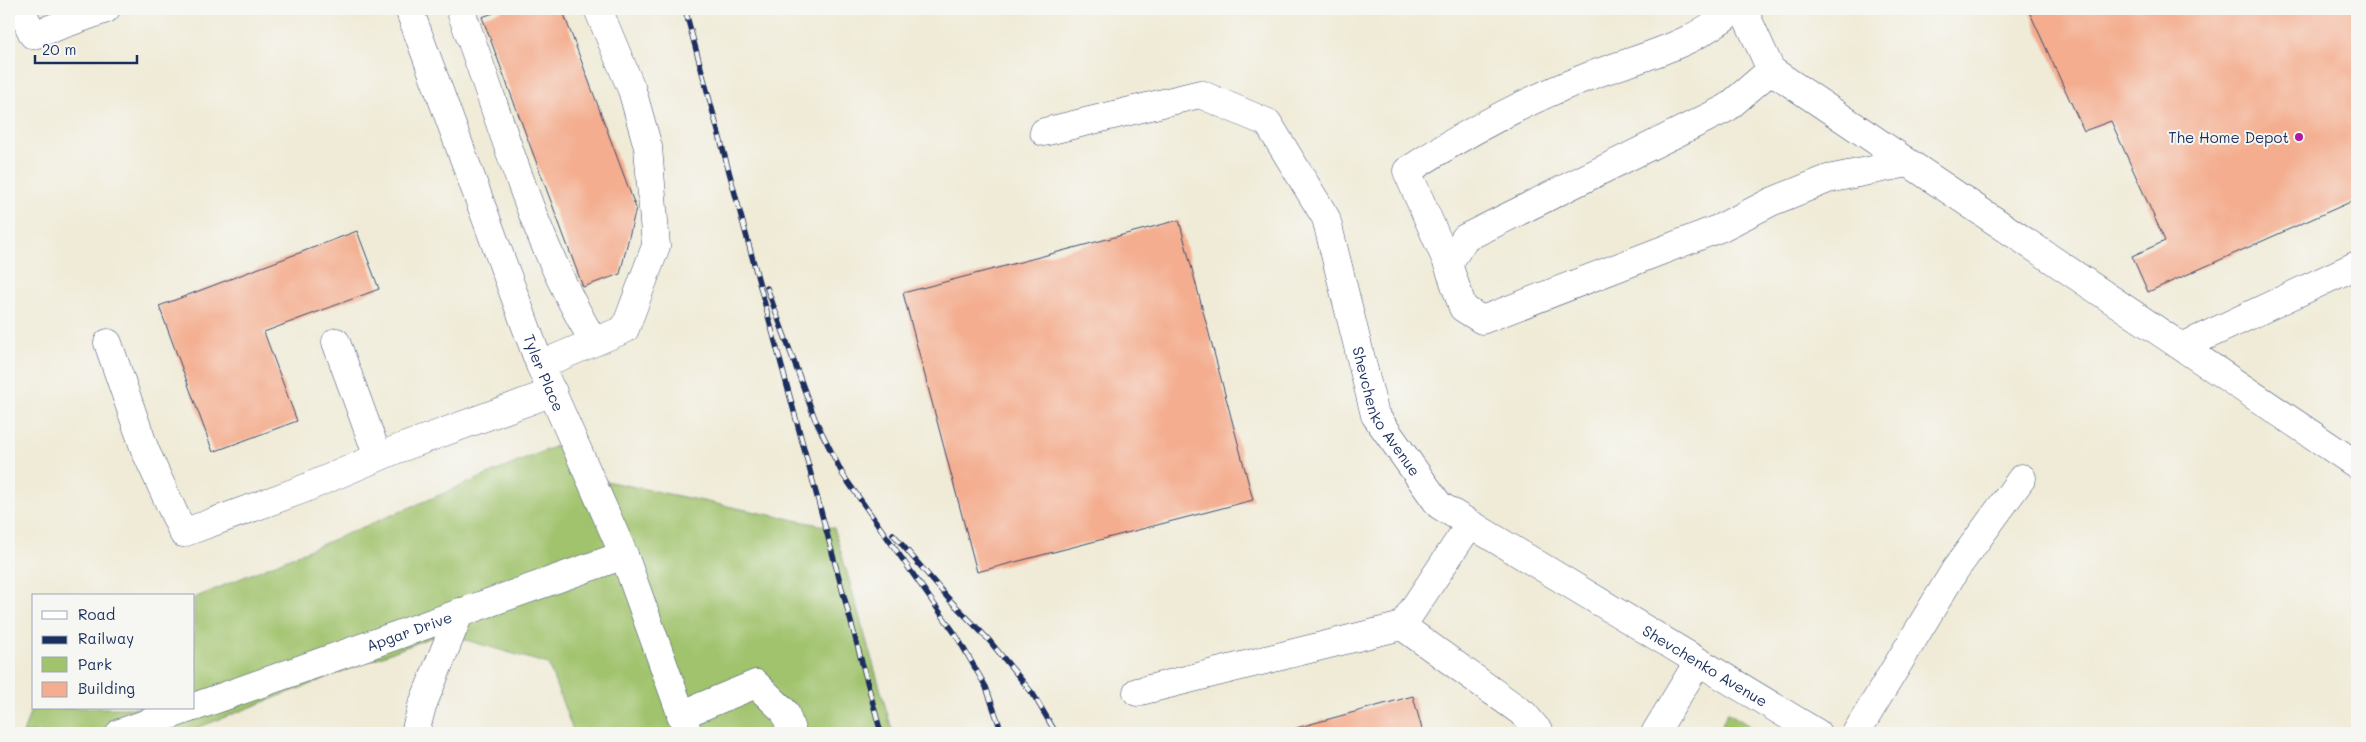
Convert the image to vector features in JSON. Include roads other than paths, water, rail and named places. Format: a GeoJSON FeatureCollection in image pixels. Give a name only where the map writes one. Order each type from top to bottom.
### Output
{"type":"FeatureCollection","features":[{"type":"Feature","properties":{"kind":"street"},"geometry":{"type":"LineString","coordinates":[[22,9],[33,35],[106,9]]}},
{"type":"Feature","properties":{"kind":"street","name":"Tyler Place"},"geometry":{"type":"LineString","coordinates":[[409,9],[540,365],[624,555],[684,724]]}},
{"type":"Feature","properties":{"kind":"street"},"geometry":{"type":"LineString","coordinates":[[460,9],[513,164],[572,305],[594,342]]}},
{"type":"Feature","properties":{"kind":"street"},"geometry":{"type":"LineString","coordinates":[[540,365],[625,329],[656,246],[648,147],[632,90],[598,9]]}},
{"type":"Feature","properties":{"kind":"street"},"geometry":{"type":"LineString","coordinates":[[1737,9],[1690,39],[1642,59],[1582,78],[1515,108],[1460,137],[1407,171],[1448,264],[1462,308],[1482,320],[1720,228],[1771,202],[1828,180],[1908,163]]}},
{"type":"Feature","properties":{"kind":"street"},"geometry":{"type":"LineString","coordinates":[[1744,9],[1771,70],[2357,465]]}},
{"type":"Feature","properties":{"kind":"street"},"geometry":{"type":"LineString","coordinates":[[1448,264],[1465,238],[1727,108],[1771,70]]}},
{"type":"Feature","properties":{"kind":"street","name":"Shevchenko Avenue"},"geometry":{"type":"LineString","coordinates":[[1044,132],[1200,94],[1268,123],[1326,218],[1374,415],[1439,505],[1817,733]]}},
{"type":"Feature","properties":{"kind":"street"},"geometry":{"type":"LineString","coordinates":[[2182,347],[2357,265]]}},
{"type":"Feature","properties":{"kind":"street"},"geometry":{"type":"LineString","coordinates":[[336,342],[378,457]]}},
{"type":"Feature","properties":{"kind":"street"},"geometry":{"type":"LineString","coordinates":[[108,344],[145,450],[183,533],[301,490],[378,457],[553,392]]}},
{"type":"Feature","properties":{"kind":"street"},"geometry":{"type":"LineString","coordinates":[[1856,733],[1955,570],[2022,478]]}},
{"type":"Feature","properties":{"kind":"street"},"geometry":{"type":"LineString","coordinates":[[1137,692],[1402,626],[1470,524]]}},
{"type":"Feature","properties":{"kind":"street","name":"Apgar Drive"},"geometry":{"type":"LineString","coordinates":[[195,707],[624,555]]}},
{"type":"Feature","properties":{"kind":"street"},"geometry":{"type":"LineString","coordinates":[[415,733],[422,706],[460,612]]}},
{"type":"Feature","properties":{"kind":"street"},"geometry":{"type":"LineString","coordinates":[[1402,626],[1524,714],[1540,733]]}},
{"type":"Feature","properties":{"kind":"street"},"geometry":{"type":"LineString","coordinates":[[1655,733],[1698,662]]}},
{"type":"Feature","properties":{"kind":"street"},"geometry":{"type":"LineString","coordinates":[[684,724],[756,684],[785,712],[792,733]]}},
{"type":"Feature","properties":{"kind":"street","name":"Apgar Drive"},"geometry":{"type":"LineString","coordinates":[[120,733],[186,710]]}},
{"type":"Feature","properties":{"kind":"railway"},"geometry":{"type":"LineString","coordinates":[[685,9],[881,733]]}},
{"type":"Feature","properties":{"kind":"railway"},"geometry":{"type":"LineString","coordinates":[[767,288],[815,419],[843,475],[956,635],[986,687],[1002,733]]}},
{"type":"Feature","properties":{"kind":"railway"},"geometry":{"type":"LineString","coordinates":[[893,534],[947,597],[988,639],[1033,694],[1056,733]]}},
{"type":"Feature","properties":{"kind":"place","name":"The Home Depot"},"geometry":{"type":"Point","coordinates":[2299,137]}}]}
